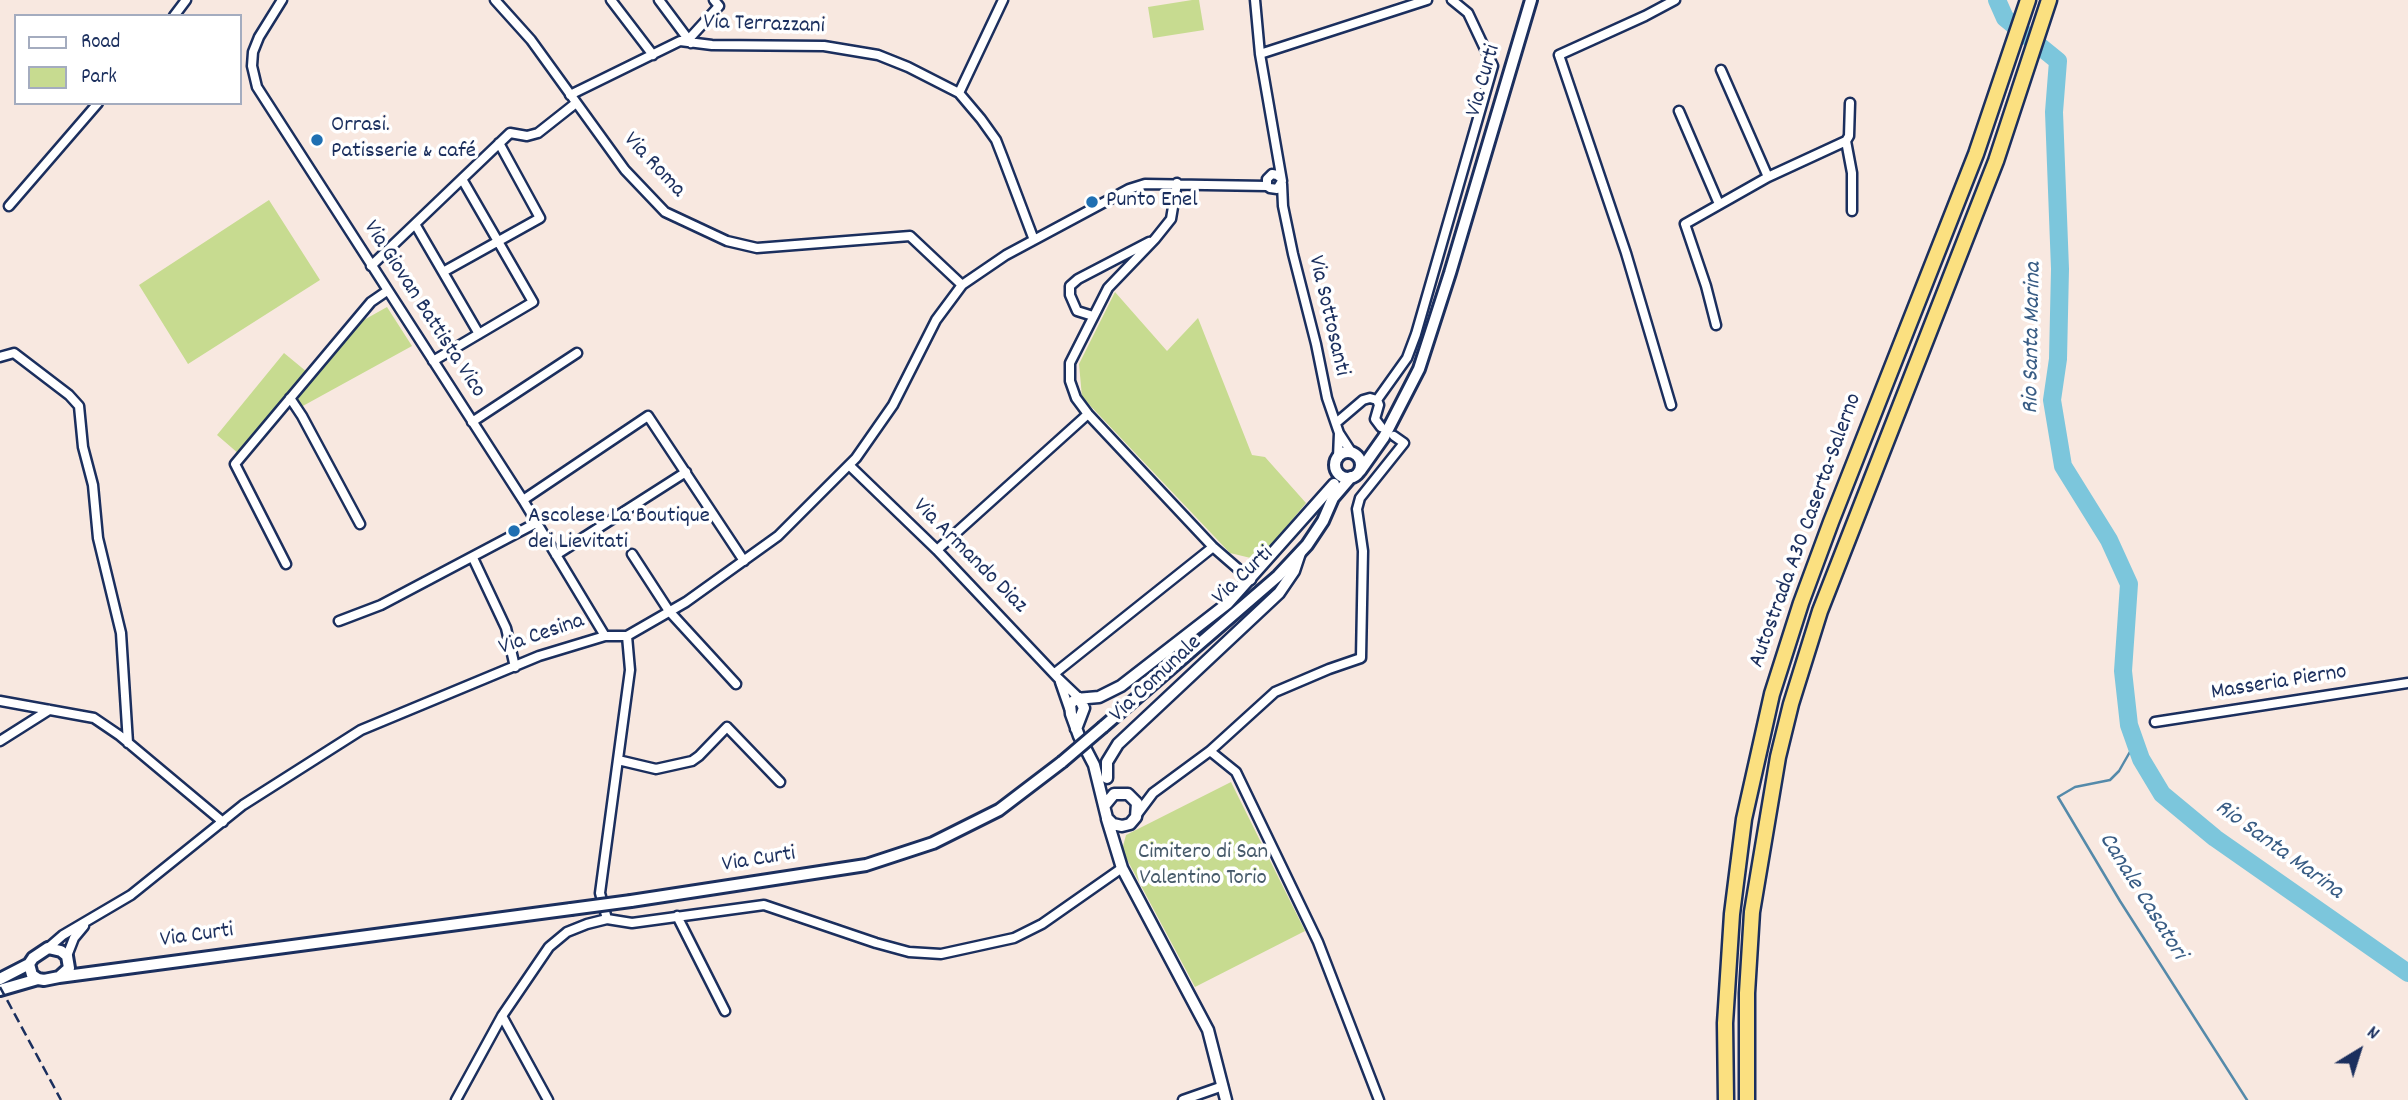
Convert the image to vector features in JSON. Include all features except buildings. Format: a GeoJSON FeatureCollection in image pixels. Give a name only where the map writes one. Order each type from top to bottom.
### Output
{"type":"FeatureCollection","features":[{"type":"Feature","properties":{"kind":"highway","name":"Autostrada A30 Caserta-Salerno"},"geometry":{"type":"LineString","coordinates":[[1726,1100],[1725,1023],[1732,914],[1744,819],[1772,694],[1831,522],[1976,154],[2028,0]]}},
{"type":"Feature","properties":{"kind":"highway","name":"Autostrada A30 Caserta-Salerno"},"geometry":{"type":"LineString","coordinates":[[1747,1100],[1747,993],[1752,912],[1778,757],[1791,704],[1820,611],[1996,161],[2049,0]]}},
{"type":"Feature","properties":{"kind":"main road","name":"Via Curti"},"geometry":{"type":"LineString","coordinates":[[59,977],[631,901],[866,865],[933,843],[999,810],[1062,762],[1246,605],[1300,553],[1315,534],[1333,498],[1378,447],[1419,369],[1531,0]]}},
{"type":"Feature","properties":{"kind":"main road"},"geometry":{"type":"LineString","coordinates":[[1354,454],[1360,460],[1355,474],[1340,475],[1337,463],[1344,453],[1354,454],[1378,447]]}},
{"type":"Feature","properties":{"kind":"main road","name":"Via Curti"},"geometry":{"type":"LineString","coordinates":[[1333,498],[1337,463]]}},
{"type":"Feature","properties":{"kind":"main road"},"geometry":{"type":"LineString","coordinates":[[0,979],[29,964],[48,948],[61,950],[68,959],[96,972]]}},
{"type":"Feature","properties":{"kind":"main road","name":"Via Cesina"},"geometry":{"type":"LineString","coordinates":[[59,977],[69,968],[68,959]]}},
{"type":"Feature","properties":{"kind":"main road"},"geometry":{"type":"LineString","coordinates":[[29,964],[32,975],[37,979]]}},
{"type":"Feature","properties":{"kind":"main road"},"geometry":{"type":"LineString","coordinates":[[0,990],[37,979],[59,977]]}},
{"type":"Feature","properties":{"kind":"street","name":"Via Giovan Battista Vico"},"geometry":{"type":"LineString","coordinates":[[282,0],[253,52],[252,66],[257,87],[523,500],[605,636]]}},
{"type":"Feature","properties":{"kind":"street","name":"Via Roma"},"geometry":{"type":"LineString","coordinates":[[495,0],[531,40],[625,170],[665,212],[727,241],[757,248],[910,236],[962,285]]}},
{"type":"Feature","properties":{"kind":"street"},"geometry":{"type":"LineString","coordinates":[[611,0],[653,55]]}},
{"type":"Feature","properties":{"kind":"street"},"geometry":{"type":"LineString","coordinates":[[659,0],[690,41],[716,3]]}},
{"type":"Feature","properties":{"kind":"street"},"geometry":{"type":"LineString","coordinates":[[1003,0],[959,93],[996,140],[1034,240]]}},
{"type":"Feature","properties":{"kind":"street","name":"Via Sottosanti"},"geometry":{"type":"LineString","coordinates":[[1255,0],[1260,54],[1282,181],[1283,206],[1327,398],[1339,433],[1354,454]]}},
{"type":"Feature","properties":{"kind":"street"},"geometry":{"type":"LineString","coordinates":[[1260,54],[1427,0]]}},
{"type":"Feature","properties":{"kind":"street"},"geometry":{"type":"LineString","coordinates":[[1377,400],[1407,358],[1416,334],[1493,66],[1468,13],[1452,0]]}},
{"type":"Feature","properties":{"kind":"street"},"geometry":{"type":"LineString","coordinates":[[1671,405],[1626,253],[1559,55],[1675,0]]}},
{"type":"Feature","properties":{"kind":"street","name":"Via Terrazzani"},"geometry":{"type":"LineString","coordinates":[[570,94],[680,41],[778,47],[824,46],[878,55],[959,93]]}},
{"type":"Feature","properties":{"kind":"street"},"geometry":{"type":"LineString","coordinates":[[1721,70],[1768,177]]}},
{"type":"Feature","properties":{"kind":"street"},"geometry":{"type":"LineString","coordinates":[[371,266],[510,133],[527,136],[538,133],[576,103]]}},
{"type":"Feature","properties":{"kind":"street"},"geometry":{"type":"LineString","coordinates":[[1716,325],[1685,223],[1768,177],[1846,141],[1849,136],[1850,103]]}},
{"type":"Feature","properties":{"kind":"street"},"geometry":{"type":"LineString","coordinates":[[9,206],[96,105]]}},
{"type":"Feature","properties":{"kind":"street"},"geometry":{"type":"LineString","coordinates":[[1679,111],[1719,204]]}},
{"type":"Feature","properties":{"kind":"street"},"geometry":{"type":"LineString","coordinates":[[1846,141],[1852,173],[1852,211]]}},
{"type":"Feature","properties":{"kind":"street"},"geometry":{"type":"LineString","coordinates":[[443,272],[540,218],[499,143]]}},
{"type":"Feature","properties":{"kind":"street","name":"Via Sottosanti"},"geometry":{"type":"LineString","coordinates":[[1278,156],[1270,181],[1283,206]]}},
{"type":"Feature","properties":{"kind":"street"},"geometry":{"type":"LineString","coordinates":[[607,919],[600,893],[630,670],[627,636],[686,602],[778,536],[850,466],[893,405],[936,320],[962,285],[990,265],[1129,189],[1145,184],[1242,184],[1270,181],[1278,174],[1282,181],[1277,189],[1270,181]]}},
{"type":"Feature","properties":{"kind":"street"},"geometry":{"type":"LineString","coordinates":[[433,361],[533,302],[462,179]]}},
{"type":"Feature","properties":{"kind":"street"},"geometry":{"type":"LineString","coordinates":[[1177,183],[1171,219],[1108,288],[1070,363],[1070,382],[1076,398],[1088,414],[1213,547],[1251,580]]}},
{"type":"Feature","properties":{"kind":"street"},"geometry":{"type":"LineString","coordinates":[[415,223],[479,334]]}},
{"type":"Feature","properties":{"kind":"street"},"geometry":{"type":"LineString","coordinates":[[1093,316],[1077,311],[1070,295],[1070,286],[1078,279],[1155,239]]}},
{"type":"Feature","properties":{"kind":"street"},"geometry":{"type":"LineString","coordinates":[[286,564],[235,464],[371,302],[387,290]]}},
{"type":"Feature","properties":{"kind":"street"},"geometry":{"type":"LineString","coordinates":[[0,357],[14,353],[79,405],[83,447],[93,485],[98,538],[121,632],[128,743]]}},
{"type":"Feature","properties":{"kind":"street"},"geometry":{"type":"LineString","coordinates":[[472,422],[576,353]]}},
{"type":"Feature","properties":{"kind":"street"},"geometry":{"type":"LineString","coordinates":[[1336,423],[1370,397],[1377,400],[1379,405],[1375,419],[1381,427]]}},
{"type":"Feature","properties":{"kind":"street"},"geometry":{"type":"LineString","coordinates":[[290,398],[360,524]]}},
{"type":"Feature","properties":{"kind":"street"},"geometry":{"type":"LineString","coordinates":[[937,550],[1088,414]]}},
{"type":"Feature","properties":{"kind":"street"},"geometry":{"type":"LineString","coordinates":[[523,500],[648,416],[744,561]]}},
{"type":"Feature","properties":{"kind":"street","name":"Via Sottosanti"},"geometry":{"type":"LineString","coordinates":[[1337,463],[1339,433]]}},
{"type":"Feature","properties":{"kind":"street"},"geometry":{"type":"LineString","coordinates":[[1107,818],[1113,824],[1126,825],[1134,821],[1153,793],[1210,751],[1275,692],[1361,658],[1363,551],[1357,509],[1360,498],[1404,443],[1394,436]]}},
{"type":"Feature","properties":{"kind":"street","name":"Via Armando Diaz"},"geometry":{"type":"LineString","coordinates":[[850,466],[937,550],[1079,698]]}},
{"type":"Feature","properties":{"kind":"street"},"geometry":{"type":"LineString","coordinates":[[556,555],[685,471]]}},
{"type":"Feature","properties":{"kind":"street","name":"Via Curti"},"geometry":{"type":"LineString","coordinates":[[1079,698],[1099,697],[1136,676],[1228,603],[1334,484]]}},
{"type":"Feature","properties":{"kind":"street"},"geometry":{"type":"LineString","coordinates":[[339,621],[381,605],[536,523]]}},
{"type":"Feature","properties":{"kind":"street"},"geometry":{"type":"LineString","coordinates":[[1057,676],[1213,547]]}},
{"type":"Feature","properties":{"kind":"street","name":"Via Comunale"},"geometry":{"type":"LineString","coordinates":[[1107,778],[1107,762],[1118,744],[1279,593],[1294,571],[1300,553]]}},
{"type":"Feature","properties":{"kind":"street"},"geometry":{"type":"LineString","coordinates":[[632,554],[669,611],[736,684]]}},
{"type":"Feature","properties":{"kind":"street"},"geometry":{"type":"LineString","coordinates":[[473,558],[506,628],[515,667]]}},
{"type":"Feature","properties":{"kind":"street","name":"Via Cesina"},"geometry":{"type":"LineString","coordinates":[[68,959],[74,938],[88,920],[131,895],[243,806],[361,730],[539,656],[605,636],[627,636]]}},
{"type":"Feature","properties":{"kind":"street","name":"Via Armando Diaz"},"geometry":{"type":"LineString","coordinates":[[1057,676],[1076,729],[1094,765]]}},
{"type":"Feature","properties":{"kind":"street","name":"Masseria Pierno"},"geometry":{"type":"LineString","coordinates":[[2155,722],[2408,683]]}},
{"type":"Feature","properties":{"kind":"street"},"geometry":{"type":"LineString","coordinates":[[1069,708],[1072,701],[1079,698],[1084,708],[1076,729]]}},
{"type":"Feature","properties":{"kind":"street"},"geometry":{"type":"LineString","coordinates":[[0,701],[94,718],[223,822]]}},
{"type":"Feature","properties":{"kind":"street"},"geometry":{"type":"LineString","coordinates":[[0,741],[49,710]]}},
{"type":"Feature","properties":{"kind":"street"},"geometry":{"type":"LineString","coordinates":[[618,760],[656,769],[692,761],[727,727],[780,782]]}},
{"type":"Feature","properties":{"kind":"street"},"geometry":{"type":"LineString","coordinates":[[1210,751],[1236,772],[1318,942],[1380,1100]]}},
{"type":"Feature","properties":{"kind":"street"},"geometry":{"type":"LineString","coordinates":[[1094,765],[1137,803],[1138,813]]}},
{"type":"Feature","properties":{"kind":"street"},"geometry":{"type":"LineString","coordinates":[[1094,765],[1122,868],[1208,1030],[1226,1100]]}},
{"type":"Feature","properties":{"kind":"street"},"geometry":{"type":"LineString","coordinates":[[1105,805],[1114,794],[1153,793]]}},
{"type":"Feature","properties":{"kind":"street"},"geometry":{"type":"LineString","coordinates":[[1114,845],[1126,825]]}},
{"type":"Feature","properties":{"kind":"street"},"geometry":{"type":"LineString","coordinates":[[456,1100],[502,1016],[549,947],[567,932],[607,919],[632,923],[764,905],[876,943],[909,952],[942,954],[1014,938],[1042,924],[1122,868]]}},
{"type":"Feature","properties":{"kind":"street"},"geometry":{"type":"LineString","coordinates":[[677,916],[725,1011]]}},
{"type":"Feature","properties":{"kind":"street"},"geometry":{"type":"LineString","coordinates":[[48,948],[88,920]]}},
{"type":"Feature","properties":{"kind":"street"},"geometry":{"type":"LineString","coordinates":[[502,1016],[548,1100]]}},
{"type":"Feature","properties":{"kind":"street"},"geometry":{"type":"LineString","coordinates":[[1183,1100],[1223,1086]]}},
{"type":"Feature","properties":{"kind":"green space"},"geometry":{"type":"Polygon","coordinates":[[[1199,0],[1204,30],[1153,38],[1148,7],[1199,0]]]}},
{"type":"Feature","properties":{"kind":"green space"},"geometry":{"type":"Polygon","coordinates":[[[269,200],[320,280],[188,364],[139,285],[269,200]]]}},
{"type":"Feature","properties":{"kind":"green space"},"geometry":{"type":"Polygon","coordinates":[[[1115,292],[1167,351],[1198,318],[1252,455],[1265,457],[1306,503],[1259,560],[1230,553],[1082,397],[1079,364],[1115,292]]]}},
{"type":"Feature","properties":{"kind":"green space"},"geometry":{"type":"Polygon","coordinates":[[[387,307],[412,346],[301,407],[295,397],[362,321],[387,307]]]}},
{"type":"Feature","properties":{"kind":"green space"},"geometry":{"type":"Polygon","coordinates":[[[284,353],[307,372],[239,454],[217,435],[284,353]]]}},
{"type":"Feature","properties":{"kind":"green space","name":"Cimitero di San Valentino Torio"},"geometry":{"type":"Polygon","coordinates":[[[1231,782],[1305,931],[1195,987],[1122,850],[1126,835],[1231,782]]]}},
{"type":"Feature","properties":{"kind":"waterway","name":"Rio Santa Marina"},"geometry":{"type":"LineString","coordinates":[[1997,0],[2005,18],[2058,61],[2054,112],[2060,269],[2058,359],[2052,400],[2063,466],[2109,540],[2129,584],[2123,671],[2129,725],[2141,759],[2162,794],[2215,838],[2408,973]]}},
{"type":"Feature","properties":{"kind":"waterway","name":"Canale Casatori"},"geometry":{"type":"LineString","coordinates":[[2135,743],[2119,771],[2110,780],[2075,787],[2058,797],[2120,901],[2247,1100]]}},
{"type":"Feature","properties":{"kind":"railway"},"geometry":{"type":"LineString","coordinates":[[0,987],[61,1100]]}},
{"type":"Feature","properties":{"kind":"place","name":"Orrasi. Patisserie & café"},"geometry":{"type":"Point","coordinates":[317,140]}},
{"type":"Feature","properties":{"kind":"place","name":"Punto Enel"},"geometry":{"type":"Point","coordinates":[1092,202]}},
{"type":"Feature","properties":{"kind":"place","name":"Ascolese La Boutique dei Lievitati"},"geometry":{"type":"Point","coordinates":[514,531]}}]}
